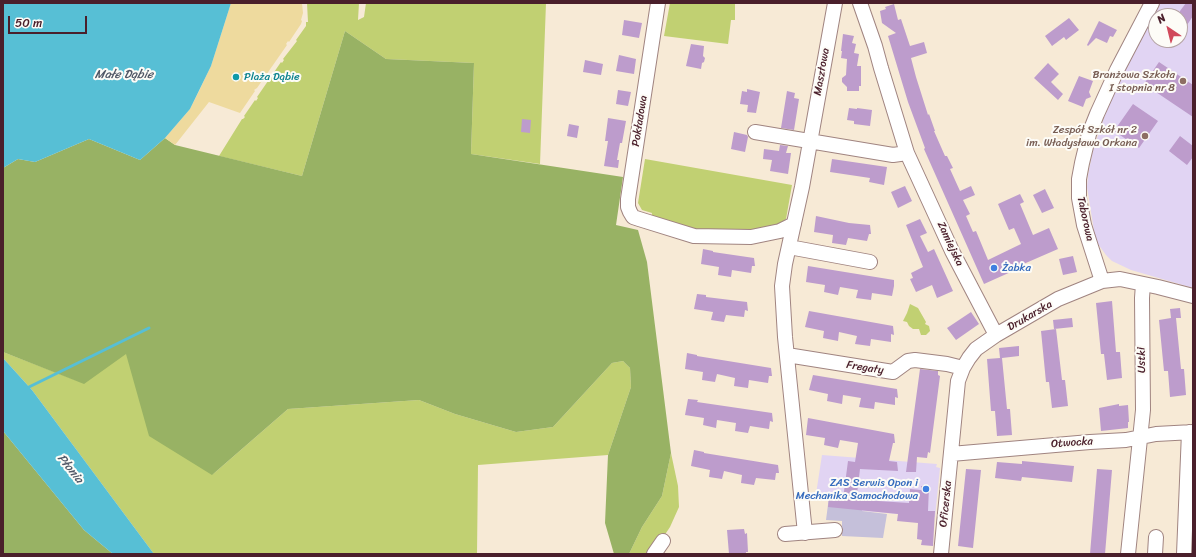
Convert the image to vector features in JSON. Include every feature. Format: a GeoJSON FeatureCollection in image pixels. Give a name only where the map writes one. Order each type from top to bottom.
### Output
{"type":"FeatureCollection","features":[{"type":"Feature","properties":{"kind":"street","name":"Pokładowa"},"geometry":{"type":"LineString","coordinates":[[658,3],[627,203],[628,210],[633,217],[694,236],[751,237],[780,231],[794,224]]}},
{"type":"Feature","properties":{"kind":"street","name":"Masztowa"},"geometry":{"type":"LineString","coordinates":[[794,224],[835,3]]}},
{"type":"Feature","properties":{"kind":"street","name":"Zamiejska"},"geometry":{"type":"LineString","coordinates":[[860,3],[875,46],[907,153],[959,266],[996,335]]}},
{"type":"Feature","properties":{"kind":"street","name":"Taborowa"},"geometry":{"type":"LineString","coordinates":[[1102,281],[1084,225],[1079,198],[1079,179],[1089,134],[1097,114],[1117,70],[1152,3]]}},
{"type":"Feature","properties":{"kind":"street"},"geometry":{"type":"LineString","coordinates":[[755,132],[893,155],[907,153]]}},
{"type":"Feature","properties":{"kind":"street"},"geometry":{"type":"LineString","coordinates":[[794,224],[782,286],[782,304],[805,532]]}},
{"type":"Feature","properties":{"kind":"street"},"geometry":{"type":"LineString","coordinates":[[789,247],[870,262]]}},
{"type":"Feature","properties":{"kind":"street","name":"Drukarska"},"geometry":{"type":"LineString","coordinates":[[952,454],[958,382],[963,368],[976,349],[996,335],[1058,299],[1102,281],[1120,279],[1193,296]]}},
{"type":"Feature","properties":{"kind":"street","name":"Ustki"},"geometry":{"type":"LineString","coordinates":[[1128,554],[1143,410],[1143,284]]}},
{"type":"Feature","properties":{"kind":"street","name":"Fregaty"},"geometry":{"type":"LineString","coordinates":[[787,355],[893,372],[908,361],[915,360],[947,364],[963,368]]}},
{"type":"Feature","properties":{"kind":"street"},"geometry":{"type":"LineString","coordinates":[[1184,554],[1191,432]]}},
{"type":"Feature","properties":{"kind":"street","name":"Otwocka"},"geometry":{"type":"LineString","coordinates":[[952,454],[1126,440],[1156,434],[1191,432]]}},
{"type":"Feature","properties":{"kind":"street","name":"Oficerska"},"geometry":{"type":"LineString","coordinates":[[941,554],[952,454]]}},
{"type":"Feature","properties":{"kind":"street"},"geometry":{"type":"LineString","coordinates":[[785,534],[835,530]]}},
{"type":"Feature","properties":{"kind":"street"},"geometry":{"type":"LineString","coordinates":[[1155,554],[1156,537]]}},
{"type":"Feature","properties":{"kind":"street"},"geometry":{"type":"LineString","coordinates":[[654,554],[663,541]]}},
{"type":"Feature","properties":{"kind":"shaded area","name":"Zespół Szkół nr 2 im. Władysława Orkana"},"geometry":{"type":"Polygon","coordinates":[[[1160,3],[1193,3],[1193,288],[1131,270],[1112,261],[1098,244],[1095,237],[1087,187],[1093,150],[1110,100],[1148,26],[1148,48],[1188,48],[1188,8],[1157,8],[1160,3]]]}},
{"type":"Feature","properties":{"kind":"shaded area"},"geometry":{"type":"Polygon","coordinates":[[[822,455],[937,464],[936,467],[940,468],[935,517],[862,511],[862,501],[816,494],[822,455]]]}},
{"type":"Feature","properties":{"kind":"shaded area"},"geometry":{"type":"Polygon","coordinates":[[[829,497],[862,501],[862,511],[887,514],[883,538],[842,536],[842,521],[826,520],[829,497]]]}},
{"type":"Feature","properties":{"kind":"green space"},"geometry":{"type":"Polygon","coordinates":[[[307,3],[359,3],[358,20],[364,17],[366,3],[546,3],[540,164],[471,154],[474,63],[386,59],[345,31],[302,176],[219,156],[242,119],[245,117],[244,116],[255,100],[256,101],[258,98],[257,97],[268,81],[269,82],[271,79],[270,78],[281,62],[282,63],[284,60],[283,59],[306,26],[306,22],[308,22],[307,3]]]}},
{"type":"Feature","properties":{"kind":"green space"},"geometry":{"type":"Polygon","coordinates":[[[670,3],[735,3],[735,20],[731,20],[728,44],[664,36],[670,3]]]}},
{"type":"Feature","properties":{"kind":"green space"},"geometry":{"type":"Polygon","coordinates":[[[345,31],[386,59],[474,63],[471,154],[623,177],[616,225],[638,230],[647,262],[671,453],[662,496],[642,527],[629,554],[614,554],[605,523],[608,455],[631,387],[630,368],[623,361],[612,363],[553,427],[516,432],[455,414],[419,400],[288,409],[212,475],[149,436],[126,354],[84,384],[3,352],[3,168],[18,159],[35,162],[89,139],[140,160],[165,138],[175,145],[302,176],[345,31]]]}},
{"type":"Feature","properties":{"kind":"green space"},"geometry":{"type":"Polygon","coordinates":[[[645,159],[792,185],[786,219],[768,232],[694,233],[651,220],[652,213],[642,210],[638,203],[645,159]]]}},
{"type":"Feature","properties":{"kind":"green space"},"geometry":{"type":"Polygon","coordinates":[[[910,304],[918,308],[926,322],[925,324],[929,326],[930,331],[926,335],[921,335],[919,329],[913,329],[907,322],[903,321],[910,304]]]}},
{"type":"Feature","properties":{"kind":"green space"},"geometry":{"type":"Polygon","coordinates":[[[178,307],[279,401],[212,475],[288,409],[419,400],[455,414],[516,432],[553,427],[612,363],[623,361],[630,368],[631,387],[608,455],[478,465],[477,554],[154,554],[32,390],[3,358],[3,352],[78,381],[178,307]]]}},
{"type":"Feature","properties":{"kind":"green space"},"geometry":{"type":"Polygon","coordinates":[[[3,431],[84,530],[113,554],[3,554],[3,431]]]}},
{"type":"Feature","properties":{"kind":"green space"},"geometry":{"type":"Polygon","coordinates":[[[671,453],[678,486],[679,507],[670,527],[652,554],[629,554],[642,527],[662,496],[671,453]]]}},
{"type":"Feature","properties":{"kind":"sand","name":"Plaża Dąbie"},"geometry":{"type":"Polygon","coordinates":[[[231,3],[302,3],[302,21],[289,42],[288,41],[286,44],[287,45],[257,88],[254,90],[255,91],[240,113],[209,102],[175,145],[165,138],[190,109],[199,91],[211,66],[231,3]]]}},
{"type":"Feature","properties":{"kind":"water","name":"Małe Dąbie"},"geometry":{"type":"Polygon","coordinates":[[[3,3],[231,3],[211,66],[190,109],[165,138],[140,160],[89,139],[35,162],[18,159],[3,168],[3,3]]]}},
{"type":"Feature","properties":{"kind":"water","name":"Płonia"},"geometry":{"type":"Polygon","coordinates":[[[3,358],[32,390],[154,554],[113,554],[84,530],[3,431],[3,358]]]}},
{"type":"Feature","properties":{"kind":"building"},"geometry":{"type":"Polygon","coordinates":[[[1186,3],[1193,3],[1193,16],[1188,24],[1188,8],[1182,8],[1186,3]]]}},
{"type":"Feature","properties":{"kind":"building"},"geometry":{"type":"Polygon","coordinates":[[[894,4],[898,20],[901,19],[910,46],[924,42],[927,53],[911,58],[916,77],[934,131],[945,156],[947,156],[953,168],[950,169],[960,191],[971,186],[975,195],[963,200],[970,214],[966,216],[973,232],[976,231],[988,260],[1021,244],[1014,228],[1009,230],[998,204],[1020,194],[1024,202],[1020,204],[1033,235],[1049,228],[1058,249],[1012,269],[1013,271],[984,284],[924,149],[925,148],[908,102],[888,36],[896,33],[882,23],[880,11],[886,9],[885,7],[894,4]]]}},
{"type":"Feature","properties":{"kind":"building"},"geometry":{"type":"Polygon","coordinates":[[[1069,18],[1079,30],[1066,40],[1064,37],[1052,46],[1045,36],[1069,18]]]}},
{"type":"Feature","properties":{"kind":"building"},"geometry":{"type":"Polygon","coordinates":[[[624,20],[642,23],[639,38],[622,35],[624,20]]]}},
{"type":"Feature","properties":{"kind":"building"},"geometry":{"type":"Polygon","coordinates":[[[1099,21],[1117,30],[1113,37],[1110,36],[1107,43],[1096,38],[1088,46],[1087,45],[1099,21]]]}},
{"type":"Feature","properties":{"kind":"building"},"geometry":{"type":"Polygon","coordinates":[[[843,34],[854,36],[852,43],[856,44],[854,53],[859,54],[857,66],[861,66],[861,86],[859,86],[859,91],[847,91],[847,87],[842,82],[842,78],[846,75],[847,59],[841,58],[843,34]]]}},
{"type":"Feature","properties":{"kind":"building"},"geometry":{"type":"Polygon","coordinates":[[[691,44],[704,46],[703,56],[705,58],[701,69],[686,66],[691,44]]]}},
{"type":"Feature","properties":{"kind":"building"},"geometry":{"type":"Polygon","coordinates":[[[619,55],[636,59],[634,74],[616,71],[619,55]]]}},
{"type":"Feature","properties":{"kind":"building"},"geometry":{"type":"Polygon","coordinates":[[[585,60],[603,64],[601,75],[583,72],[585,60]]]}},
{"type":"Feature","properties":{"kind":"building"},"geometry":{"type":"Polygon","coordinates":[[[1159,62],[1193,85],[1193,117],[1144,84],[1159,62]]]}},
{"type":"Feature","properties":{"kind":"building"},"geometry":{"type":"Polygon","coordinates":[[[1048,63],[1059,74],[1051,82],[1063,94],[1058,100],[1034,78],[1048,63]]]}},
{"type":"Feature","properties":{"kind":"building"},"geometry":{"type":"Polygon","coordinates":[[[1079,76],[1093,81],[1089,92],[1091,97],[1086,99],[1083,107],[1068,101],[1079,76]]]}},
{"type":"Feature","properties":{"kind":"building"},"geometry":{"type":"Polygon","coordinates":[[[747,89],[760,92],[756,113],[747,112],[748,105],[740,104],[742,91],[747,92],[747,89]]]}},
{"type":"Feature","properties":{"kind":"building"},"geometry":{"type":"Polygon","coordinates":[[[618,90],[631,92],[628,106],[616,104],[618,90]]]}},
{"type":"Feature","properties":{"kind":"building"},"geometry":{"type":"Polygon","coordinates":[[[787,91],[795,93],[794,98],[799,99],[794,130],[781,128],[787,91]]]}},
{"type":"Feature","properties":{"kind":"building"},"geometry":{"type":"Polygon","coordinates":[[[1133,104],[1158,121],[1139,148],[1114,131],[1133,104]]]}},
{"type":"Feature","properties":{"kind":"building"},"geometry":{"type":"Polygon","coordinates":[[[849,108],[872,110],[870,126],[854,124],[854,121],[847,120],[849,108]]]}},
{"type":"Feature","properties":{"kind":"building"},"geometry":{"type":"Polygon","coordinates":[[[608,118],[626,121],[617,160],[619,160],[618,168],[604,166],[608,141],[605,141],[608,118]]]}},
{"type":"Feature","properties":{"kind":"building"},"geometry":{"type":"Polygon","coordinates":[[[522,119],[531,120],[530,133],[521,132],[522,119]]]}},
{"type":"Feature","properties":{"kind":"building"},"geometry":{"type":"Polygon","coordinates":[[[569,124],[579,126],[577,138],[567,136],[569,124]]]}},
{"type":"Feature","properties":{"kind":"building"},"geometry":{"type":"Polygon","coordinates":[[[734,132],[747,135],[748,137],[745,152],[731,149],[734,132]]]}},
{"type":"Feature","properties":{"kind":"building"},"geometry":{"type":"Polygon","coordinates":[[[1180,136],[1193,146],[1193,157],[1187,165],[1169,151],[1180,136]]]}},
{"type":"Feature","properties":{"kind":"building"},"geometry":{"type":"Polygon","coordinates":[[[780,145],[788,146],[786,153],[791,153],[788,174],[770,171],[772,160],[763,159],[764,149],[779,151],[780,145]]]}},
{"type":"Feature","properties":{"kind":"building"},"geometry":{"type":"Polygon","coordinates":[[[832,159],[887,167],[884,185],[869,182],[870,178],[830,172],[832,159]]]}},
{"type":"Feature","properties":{"kind":"building"},"geometry":{"type":"Polygon","coordinates":[[[905,186],[912,201],[898,208],[891,192],[905,186]]]}},
{"type":"Feature","properties":{"kind":"building"},"geometry":{"type":"Polygon","coordinates":[[[1045,189],[1054,208],[1042,213],[1033,195],[1045,189]]]}},
{"type":"Feature","properties":{"kind":"building"},"geometry":{"type":"Polygon","coordinates":[[[816,216],[849,223],[870,225],[871,234],[869,234],[867,241],[848,238],[846,245],[832,243],[833,235],[814,232],[816,216]]]}},
{"type":"Feature","properties":{"kind":"building"},"geometry":{"type":"Polygon","coordinates":[[[920,219],[927,233],[920,236],[928,252],[934,249],[953,291],[937,298],[932,285],[916,292],[910,279],[913,278],[911,273],[923,267],[906,225],[920,219]]]}},
{"type":"Feature","properties":{"kind":"building"},"geometry":{"type":"Polygon","coordinates":[[[703,249],[713,252],[754,258],[755,266],[752,266],[751,273],[732,270],[731,277],[718,275],[719,267],[701,264],[703,249]]]}},
{"type":"Feature","properties":{"kind":"building"},"geometry":{"type":"Polygon","coordinates":[[[1073,256],[1077,272],[1063,275],[1059,259],[1073,256]]]}},
{"type":"Feature","properties":{"kind":"building"},"geometry":{"type":"Polygon","coordinates":[[[808,266],[894,280],[892,296],[872,293],[871,300],[856,298],[858,290],[840,287],[838,295],[824,292],[825,285],[806,282],[808,266]]]}},
{"type":"Feature","properties":{"kind":"building"},"geometry":{"type":"Polygon","coordinates":[[[697,294],[706,295],[706,297],[747,302],[748,311],[745,310],[744,317],[726,315],[724,322],[711,320],[713,312],[694,309],[697,294]]]}},
{"type":"Feature","properties":{"kind":"building"},"geometry":{"type":"Polygon","coordinates":[[[1112,301],[1116,352],[1120,352],[1122,378],[1107,380],[1104,354],[1101,354],[1096,303],[1112,301]]]}},
{"type":"Feature","properties":{"kind":"building"},"geometry":{"type":"Polygon","coordinates":[[[1180,308],[1181,318],[1176,318],[1181,369],[1184,369],[1186,395],[1170,397],[1168,371],[1164,371],[1159,320],[1171,318],[1170,309],[1180,308]]]}},
{"type":"Feature","properties":{"kind":"building"},"geometry":{"type":"Polygon","coordinates":[[[809,311],[893,326],[894,335],[891,334],[891,342],[871,339],[870,346],[855,344],[857,336],[839,332],[838,341],[823,338],[824,331],[805,327],[809,311]]]}},
{"type":"Feature","properties":{"kind":"building"},"geometry":{"type":"Polygon","coordinates":[[[971,312],[979,324],[956,340],[947,328],[971,312]]]}},
{"type":"Feature","properties":{"kind":"building"},"geometry":{"type":"Polygon","coordinates":[[[1072,318],[1073,327],[1054,329],[1053,320],[1072,318]]]}},
{"type":"Feature","properties":{"kind":"building"},"geometry":{"type":"Polygon","coordinates":[[[1056,329],[1062,380],[1065,380],[1068,406],[1052,408],[1049,382],[1046,382],[1041,331],[1056,329]]]}},
{"type":"Feature","properties":{"kind":"building"},"geometry":{"type":"Polygon","coordinates":[[[1019,346],[1019,356],[1002,358],[1007,409],[1010,409],[1012,435],[997,436],[995,411],[991,411],[987,359],[1000,358],[999,348],[1019,346]]]}},
{"type":"Feature","properties":{"kind":"building"},"geometry":{"type":"Polygon","coordinates":[[[687,353],[771,368],[772,376],[769,376],[768,383],[749,380],[748,388],[734,386],[735,378],[717,374],[715,382],[702,380],[703,372],[685,369],[687,353]]]}},
{"type":"Feature","properties":{"kind":"building"},"geometry":{"type":"Polygon","coordinates":[[[920,369],[938,371],[938,375],[940,376],[930,453],[928,452],[927,458],[917,457],[916,472],[906,472],[920,369]]]}},
{"type":"Feature","properties":{"kind":"building"},"geometry":{"type":"Polygon","coordinates":[[[813,375],[897,389],[898,398],[895,397],[895,405],[875,402],[874,409],[859,407],[861,398],[843,395],[842,404],[827,401],[828,394],[809,390],[813,375]]]}},
{"type":"Feature","properties":{"kind":"building"},"geometry":{"type":"Polygon","coordinates":[[[688,399],[698,400],[697,402],[772,413],[773,422],[770,421],[769,429],[750,426],[748,433],[735,431],[736,423],[717,420],[716,428],[703,425],[704,418],[685,415],[688,399]]]}},
{"type":"Feature","properties":{"kind":"building"},"geometry":{"type":"Polygon","coordinates":[[[1119,404],[1119,406],[1128,405],[1128,428],[1101,431],[1099,408],[1119,404]]]}},
{"type":"Feature","properties":{"kind":"building"},"geometry":{"type":"Polygon","coordinates":[[[808,418],[894,434],[895,443],[893,443],[889,461],[897,462],[898,471],[860,469],[857,494],[863,495],[863,500],[909,503],[910,489],[921,490],[921,486],[929,487],[928,511],[935,511],[933,546],[921,545],[922,540],[917,539],[918,523],[897,521],[898,514],[828,507],[829,497],[843,499],[848,461],[855,462],[858,443],[840,440],[838,448],[824,445],[825,438],[806,435],[808,418]]]}},
{"type":"Feature","properties":{"kind":"building"},"geometry":{"type":"Polygon","coordinates":[[[694,450],[778,465],[779,473],[776,473],[775,480],[756,478],[754,485],[741,483],[742,475],[724,471],[722,479],[709,477],[710,470],[691,466],[694,450]]]}},
{"type":"Feature","properties":{"kind":"building"},"geometry":{"type":"Polygon","coordinates":[[[1022,461],[1074,466],[1072,482],[1022,477],[1021,481],[995,478],[997,462],[1022,464],[1022,461]]]}},
{"type":"Feature","properties":{"kind":"building"},"geometry":{"type":"Polygon","coordinates":[[[966,469],[981,470],[973,548],[958,546],[966,469]]]}},
{"type":"Feature","properties":{"kind":"building"},"geometry":{"type":"Polygon","coordinates":[[[1097,469],[1112,470],[1105,554],[1090,554],[1097,469]]]}},
{"type":"Feature","properties":{"kind":"building"},"geometry":{"type":"Polygon","coordinates":[[[744,529],[745,534],[747,533],[748,552],[746,552],[746,554],[729,554],[727,530],[744,529]]]}},
{"type":"Feature","properties":{"kind":"waterway"},"geometry":{"type":"LineString","coordinates":[[29,387],[149,328]]}},
{"type":"Feature","properties":{"kind":"place","name":"Plaża Dąbie"},"geometry":{"type":"Point","coordinates":[236,77]}},
{"type":"Feature","properties":{"kind":"place","name":"Branżowa Szkoła I stopnia nr 8"},"geometry":{"type":"Point","coordinates":[1183,81]}},
{"type":"Feature","properties":{"kind":"place","name":"Zespół Szkół nr 2 im. Władysława Orkana"},"geometry":{"type":"Point","coordinates":[1145,136]}},
{"type":"Feature","properties":{"kind":"place","name":"Żabka"},"geometry":{"type":"Point","coordinates":[994,268]}},
{"type":"Feature","properties":{"kind":"place","name":"ZAS Serwis Opon i Mechanika Samochodowa"},"geometry":{"type":"Point","coordinates":[926,489]}}]}
